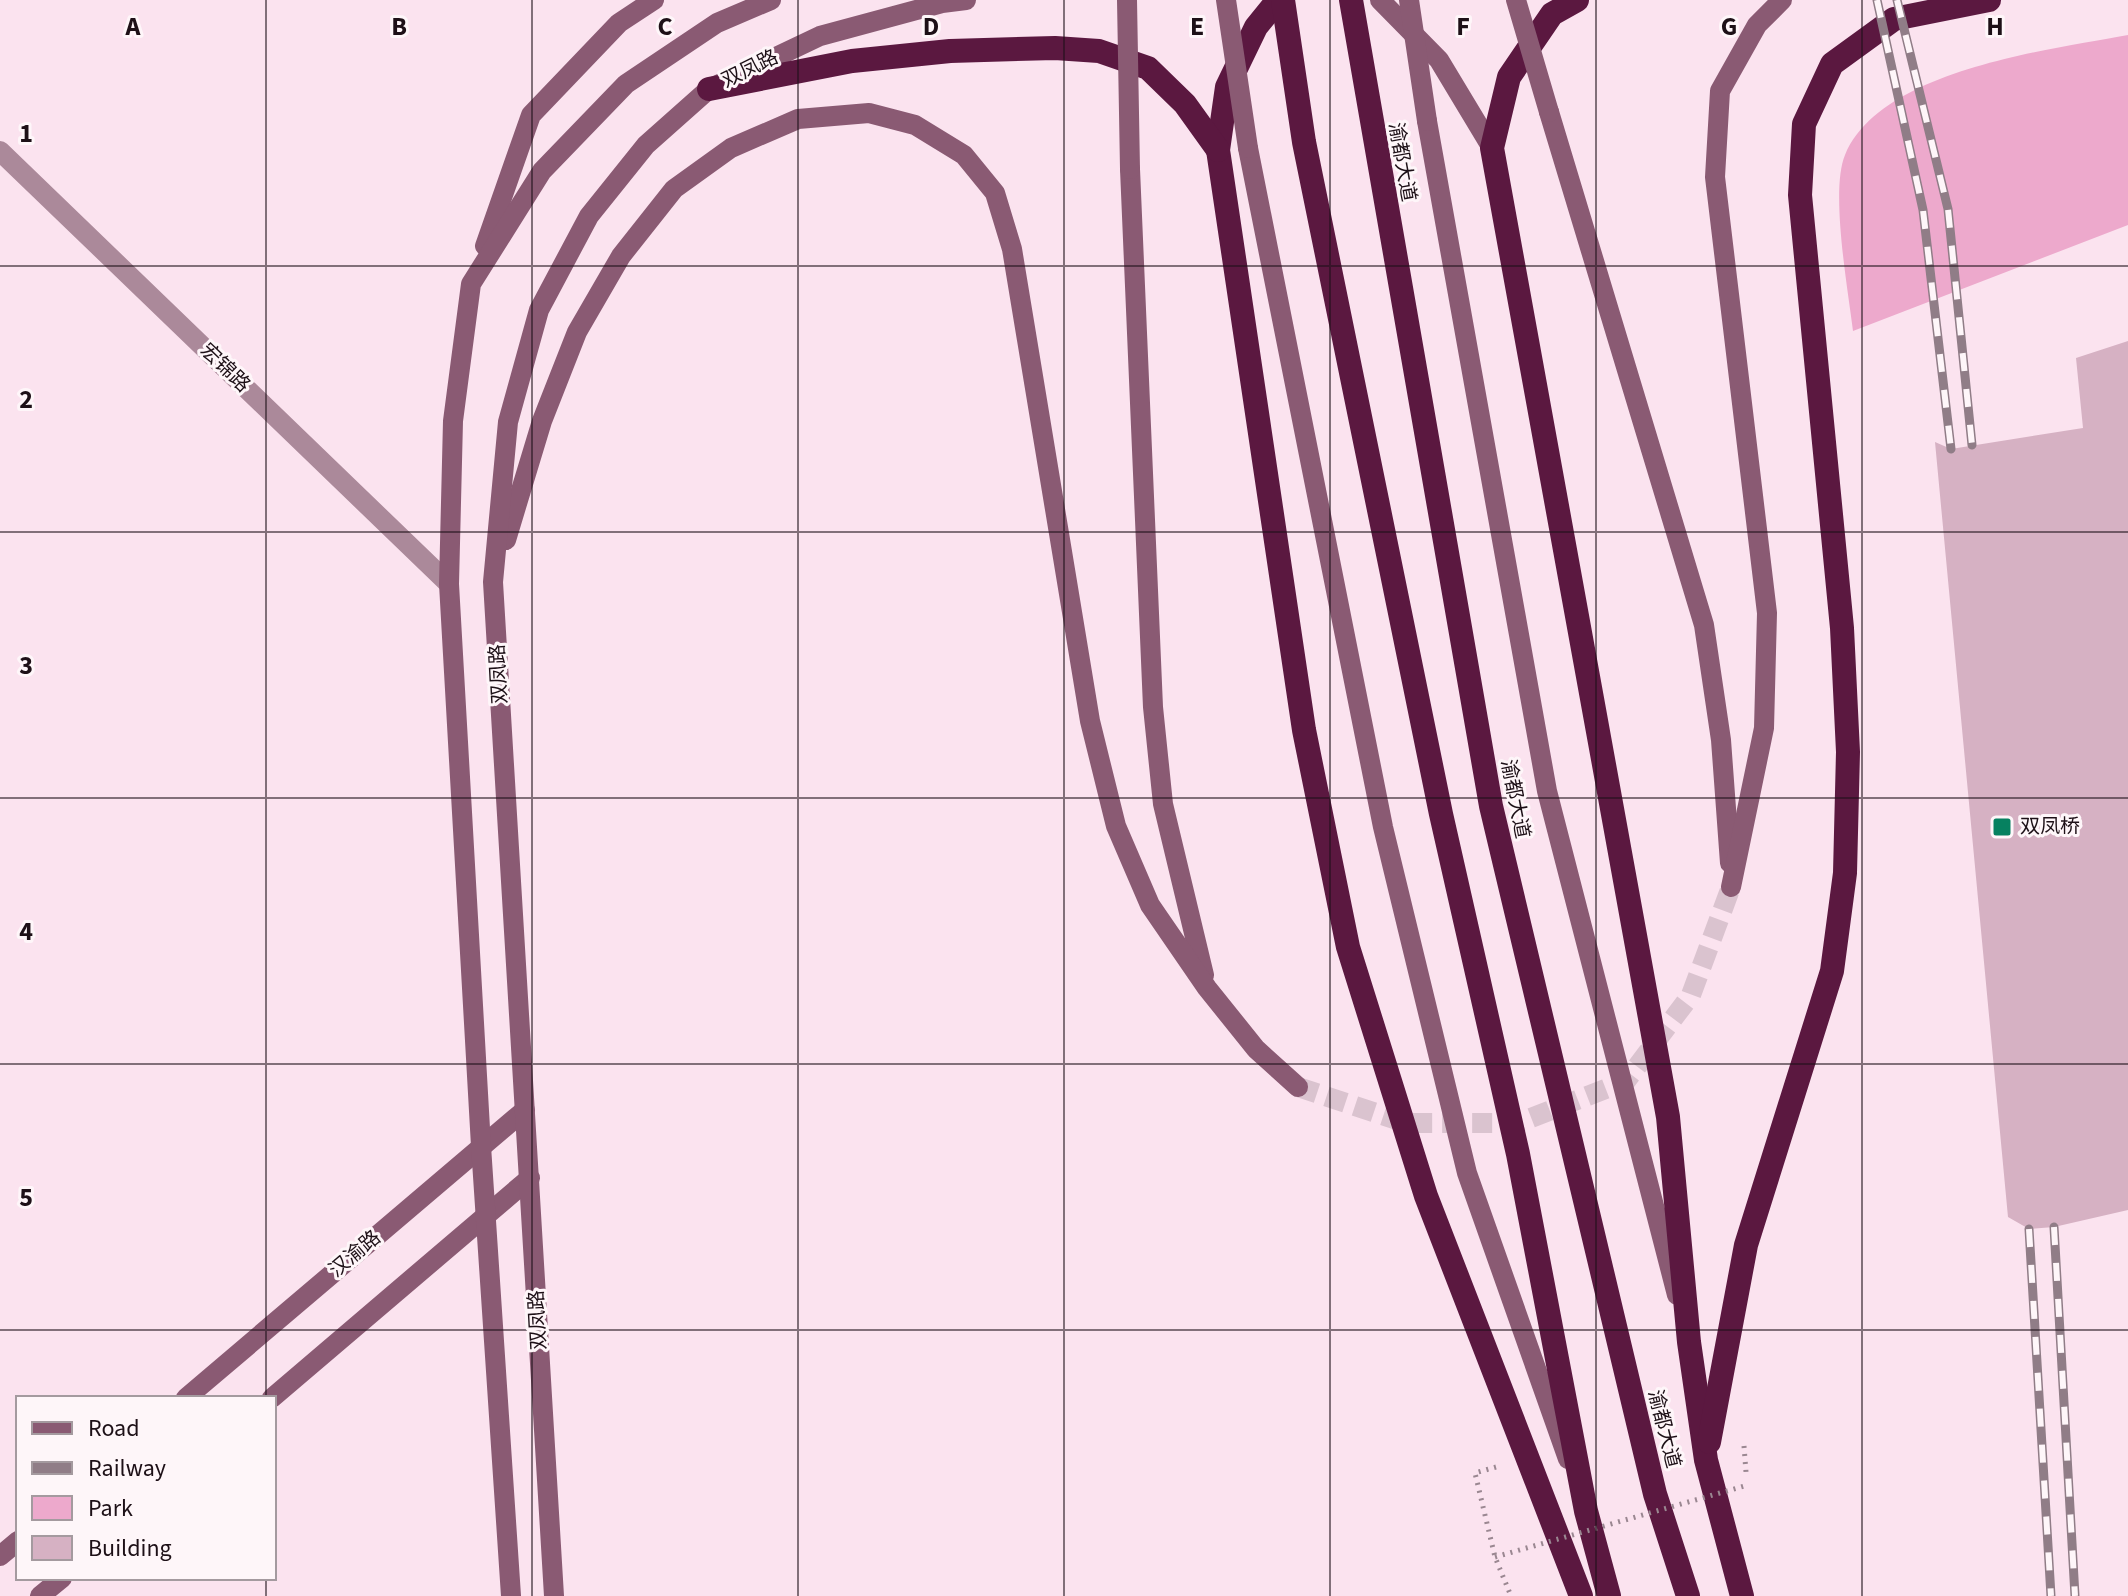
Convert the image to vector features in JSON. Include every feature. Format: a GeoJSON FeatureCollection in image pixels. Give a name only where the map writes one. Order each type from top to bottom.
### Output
{"type":"FeatureCollection","features":[{"type":"Feature","properties":{"kind":"highway"},"geometry":{"type":"LineString","coordinates":[[1281,0],[1304,142],[1441,814],[1518,1154],[1586,1511],[1609,1596]]}},
{"type":"Feature","properties":{"kind":"highway"},"geometry":{"type":"LineString","coordinates":[[1281,0],[1256,27],[1227,87],[1218,150],[1304,730],[1348,947],[1426,1196],[1581,1596]]}},
{"type":"Feature","properties":{"kind":"highway","name":"渝都大道"},"geometry":{"type":"LineString","coordinates":[[1351,0],[1491,806],[1655,1494],[1688,1596]]}},
{"type":"Feature","properties":{"kind":"highway"},"geometry":{"type":"LineString","coordinates":[[1577,0],[1552,14],[1509,77],[1492,148],[1668,1117],[1689,1342],[1706,1460],[1742,1596]]}},
{"type":"Feature","properties":{"kind":"highway"},"geometry":{"type":"LineString","coordinates":[[1706,1460],[1746,1245],[1832,971],[1845,873],[1848,752],[1842,628],[1800,195],[1804,124],[1832,64],[1894,19],[1989,0]]}},
{"type":"Feature","properties":{"kind":"highway"},"geometry":{"type":"LineString","coordinates":[[709,89],[852,61],[950,51],[1055,48],[1099,51],[1148,68],[1185,104],[1218,150]]}},
{"type":"Feature","properties":{"kind":"main road"},"geometry":{"type":"LineString","coordinates":[[511,1596],[481,1146],[449,584],[453,421],[471,284],[531,115],[619,23],[654,0]]}},
{"type":"Feature","properties":{"kind":"main road"},"geometry":{"type":"LineString","coordinates":[[471,284],[542,171],[626,84],[717,23],[771,0]]}},
{"type":"Feature","properties":{"kind":"main road","name":"双凤路"},"geometry":{"type":"LineString","coordinates":[[554,1596],[493,582],[508,422],[539,310],[589,216],[646,145],[709,89],[820,36],[942,3],[966,0]]}},
{"type":"Feature","properties":{"kind":"main road"},"geometry":{"type":"LineString","coordinates":[[1127,0],[1130,169],[1153,707],[1163,804],[1207,988]]}},
{"type":"Feature","properties":{"kind":"main road"},"geometry":{"type":"LineString","coordinates":[[1226,0],[1248,148],[1383,827],[1463,1158],[1586,1511]]}},
{"type":"Feature","properties":{"kind":"main road"},"geometry":{"type":"LineString","coordinates":[[1380,0],[1439,60],[1492,148]]}},
{"type":"Feature","properties":{"kind":"main road"},"geometry":{"type":"LineString","coordinates":[[1409,0],[1427,121],[1547,791],[1689,1342]]}},
{"type":"Feature","properties":{"kind":"main road"},"geometry":{"type":"LineString","coordinates":[[1516,0],[1704,625],[1721,740],[1731,887],[1764,728],[1767,613],[1715,177],[1720,91],[1757,25],[1782,0]]}},
{"type":"Feature","properties":{"kind":"main road"},"geometry":{"type":"LineString","coordinates":[[493,582],[542,421],[577,332],[621,256],[674,189],[731,148],[798,119],[869,113],[915,125],[964,155],[995,193],[1012,249],[1090,721],[1116,826],[1150,905],[1207,988],[1256,1049],[1298,1087]]}},
{"type":"Feature","properties":{"kind":"main road","name":"汉渝路"},"geometry":{"type":"LineString","coordinates":[[188,1396],[525,1110]]}},
{"type":"Feature","properties":{"kind":"main road"},"geometry":{"type":"LineString","coordinates":[[274,1396],[530,1178]]}},
{"type":"Feature","properties":{"kind":"main road"},"geometry":{"type":"LineString","coordinates":[[0,1556],[16,1543]]}},
{"type":"Feature","properties":{"kind":"main road"},"geometry":{"type":"LineString","coordinates":[[40,1596],[60,1580]]}},
{"type":"Feature","properties":{"kind":"street","name":"宏锦路"},"geometry":{"type":"LineString","coordinates":[[0,151],[449,584]]}},
{"type":"Feature","properties":{"kind":"path"},"geometry":{"type":"LineString","coordinates":[[1502,1466],[1475,1473],[1495,1557],[1511,1596]]}},
{"type":"Feature","properties":{"kind":"path"},"geometry":{"type":"LineString","coordinates":[[1495,1557],[1748,1485]]}},
{"type":"Feature","properties":{"kind":"green space"},"geometry":{"type":"Polygon","coordinates":[[[2128,35],[2128,225],[1853,331],[1839,192],[1845,155],[1864,126],[1893,102],[1970,69],[2013,57],[2128,35]]]}},
{"type":"Feature","properties":{"kind":"building"},"geometry":{"type":"Polygon","coordinates":[[[2128,341],[2128,1210],[2054,1227],[2029,1229],[2008,1217],[1935,442],[1951,449],[2083,428],[2076,358],[2128,341]]]}},
{"type":"Feature","properties":{"kind":"tunnel"},"geometry":{"type":"LineString","coordinates":[[1298,1087],[1406,1123],[1518,1123],[1626,1081],[1691,995],[1731,887]]}},
{"type":"Feature","properties":{"kind":"railway"},"geometry":{"type":"LineString","coordinates":[[1877,0],[1923,210],[1951,449]]}},
{"type":"Feature","properties":{"kind":"railway"},"geometry":{"type":"LineString","coordinates":[[1897,0],[1948,209],[1972,445]]}},
{"type":"Feature","properties":{"kind":"railway"},"geometry":{"type":"LineString","coordinates":[[2054,1227],[2075,1596]]}},
{"type":"Feature","properties":{"kind":"railway"},"geometry":{"type":"LineString","coordinates":[[2029,1229],[2051,1596]]}},
{"type":"Feature","properties":{"kind":"place","name":"双凤桥"},"geometry":{"type":"Point","coordinates":[2002,827]}}]}
